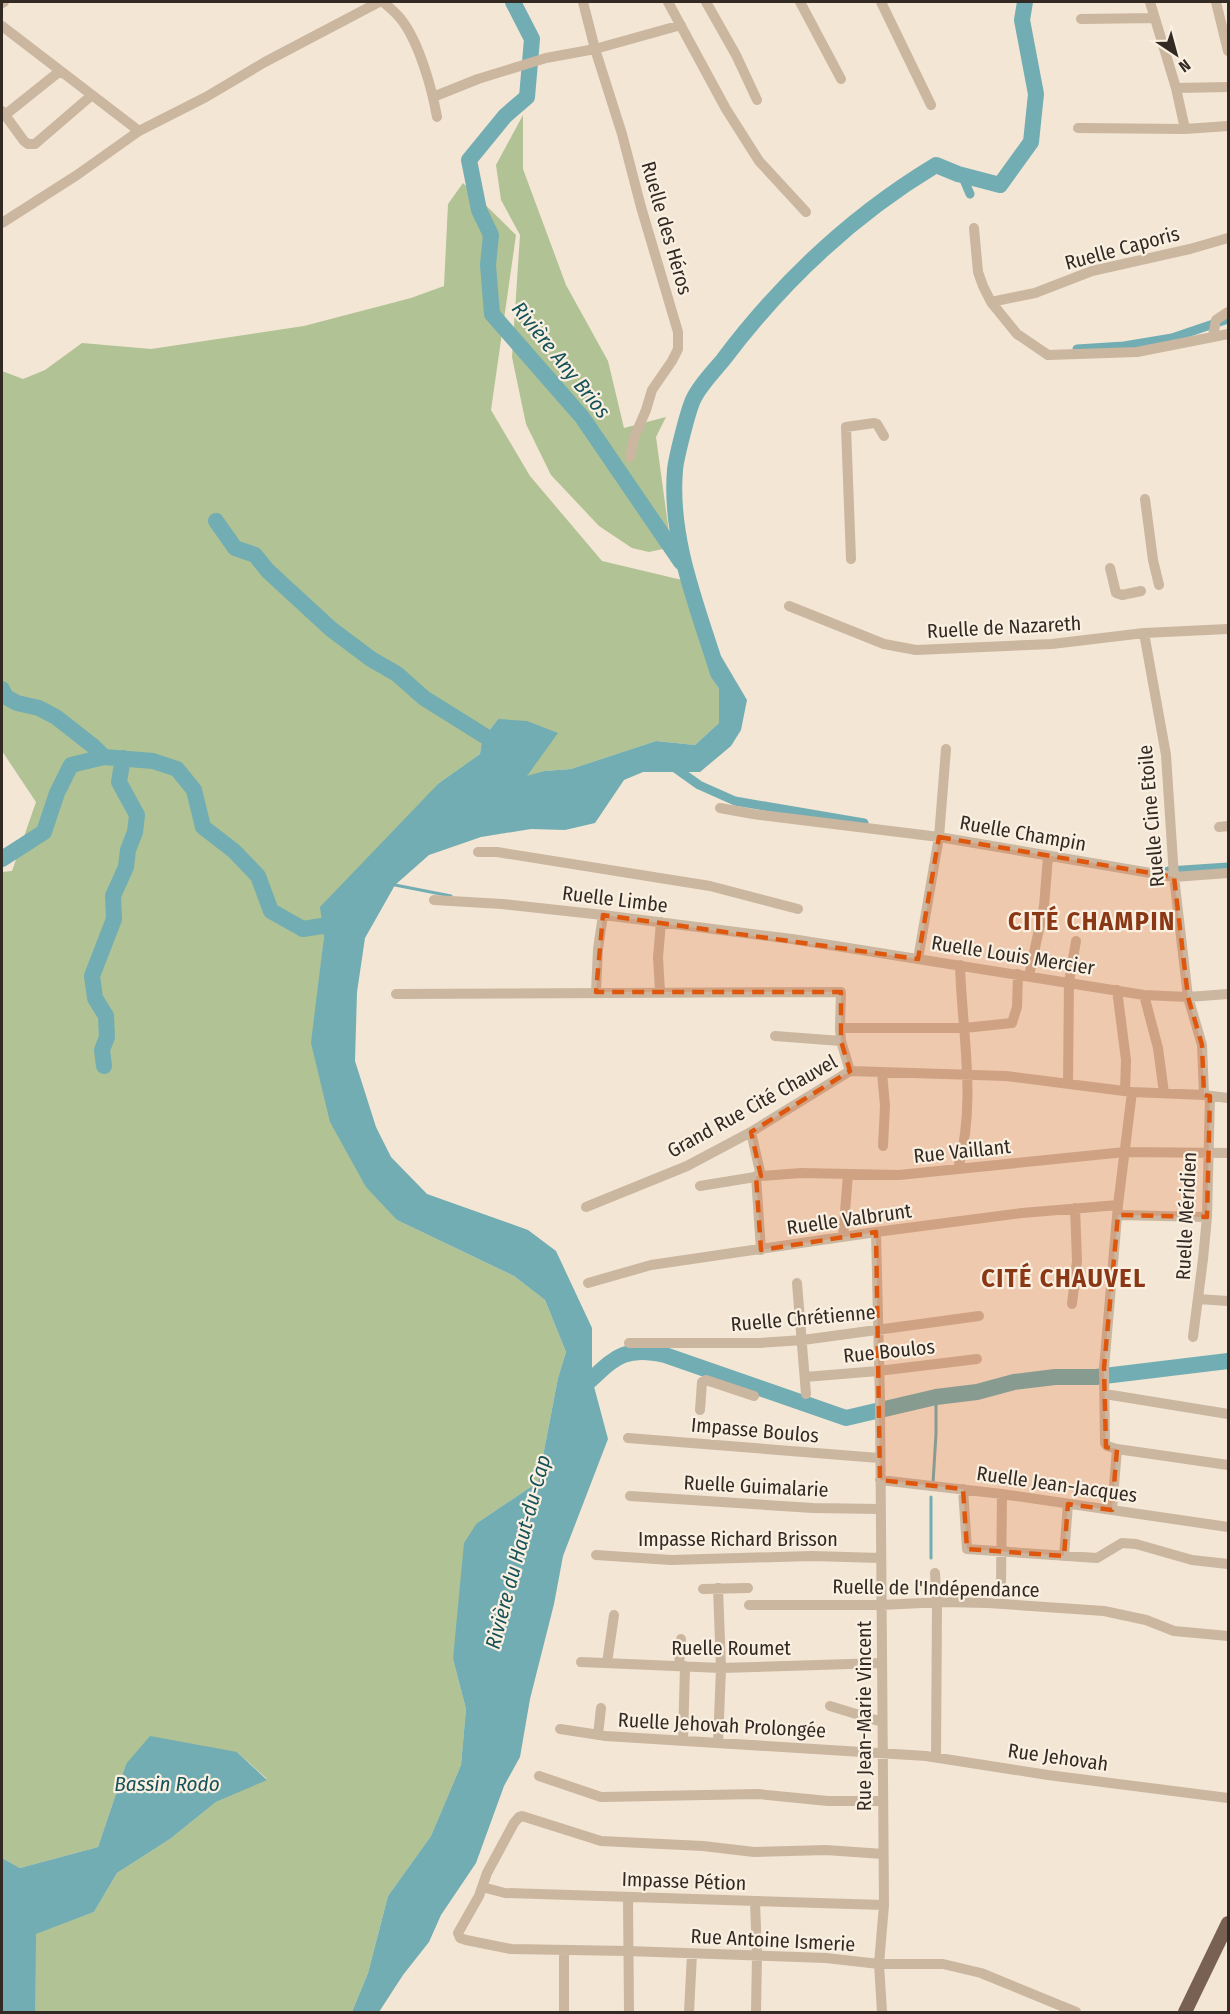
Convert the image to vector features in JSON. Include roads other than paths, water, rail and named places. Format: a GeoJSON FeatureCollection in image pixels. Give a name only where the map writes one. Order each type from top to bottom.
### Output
{"type":"FeatureCollection","features":[{"type":"Feature","properties":{"kind":"main road"},"geometry":{"type":"LineString","coordinates":[[1185,2013],[1228,1923]]}},
{"type":"Feature","properties":{"kind":"street"},"geometry":{"type":"LineString","coordinates":[[2,223],[77,175],[139,131],[381,2],[402,20],[421,58],[437,117]]}},
{"type":"Feature","properties":{"kind":"street","name":"Ruelle des Héros"},"geometry":{"type":"LineString","coordinates":[[583,2],[678,332],[679,342],[672,361],[652,390],[634,438],[630,457]]}},
{"type":"Feature","properties":{"kind":"street"},"geometry":{"type":"LineString","coordinates":[[668,2],[726,109],[759,161],[806,212]]}},
{"type":"Feature","properties":{"kind":"street"},"geometry":{"type":"LineString","coordinates":[[706,2],[758,100]]}},
{"type":"Feature","properties":{"kind":"street"},"geometry":{"type":"LineString","coordinates":[[800,2],[841,79]]}},
{"type":"Feature","properties":{"kind":"street"},"geometry":{"type":"LineString","coordinates":[[881,2],[931,105]]}},
{"type":"Feature","properties":{"kind":"street"},"geometry":{"type":"LineString","coordinates":[[1150,2],[1176,88],[1185,129]]}},
{"type":"Feature","properties":{"kind":"street"},"geometry":{"type":"LineString","coordinates":[[1216,2],[1228,51]]}},
{"type":"Feature","properties":{"kind":"street"},"geometry":{"type":"LineString","coordinates":[[1081,19],[1155,18]]}},
{"type":"Feature","properties":{"kind":"street"},"geometry":{"type":"LineString","coordinates":[[433,97],[508,69],[546,58],[595,49],[681,25]]}},
{"type":"Feature","properties":{"kind":"street"},"geometry":{"type":"LineString","coordinates":[[2,26],[139,131]]}},
{"type":"Feature","properties":{"kind":"street"},"geometry":{"type":"LineString","coordinates":[[60,71],[3,113],[28,144],[35,144],[92,95]]}},
{"type":"Feature","properties":{"kind":"street"},"geometry":{"type":"LineString","coordinates":[[1176,88],[1228,87]]}},
{"type":"Feature","properties":{"kind":"street"},"geometry":{"type":"LineString","coordinates":[[1077,129],[1185,129],[1228,126]]}},
{"type":"Feature","properties":{"kind":"street"},"geometry":{"type":"LineString","coordinates":[[974,228],[978,272],[982,286],[991,302],[1017,334],[1048,355],[1137,352],[1228,334]]}},
{"type":"Feature","properties":{"kind":"street","name":"Ruelle Caporis"},"geometry":{"type":"LineString","coordinates":[[991,302],[1035,293],[1092,271],[1228,238]]}},
{"type":"Feature","properties":{"kind":"street"},"geometry":{"type":"LineString","coordinates":[[1213,336],[1216,320],[1228,312]]}},
{"type":"Feature","properties":{"kind":"street"},"geometry":{"type":"LineString","coordinates":[[851,559],[846,427],[874,423],[878,424],[884,436]]}},
{"type":"Feature","properties":{"kind":"street"},"geometry":{"type":"LineString","coordinates":[[1145,499],[1152,560],[1159,585]]}},
{"type":"Feature","properties":{"kind":"street"},"geometry":{"type":"LineString","coordinates":[[1110,568],[1116,593],[1122,595],[1141,591]]}},
{"type":"Feature","properties":{"kind":"street","name":"Ruelle de Nazareth"},"geometry":{"type":"LineString","coordinates":[[789,606],[884,644],[916,650],[1052,644],[1144,633],[1228,629]]}},
{"type":"Feature","properties":{"kind":"street","name":"Ruelle Cine Etoile"},"geometry":{"type":"LineString","coordinates":[[1144,633],[1166,755],[1174,878],[1188,997]]}},
{"type":"Feature","properties":{"kind":"street"},"geometry":{"type":"LineString","coordinates":[[918,959],[939,837],[946,749]]}},
{"type":"Feature","properties":{"kind":"street","name":"Ruelle Champin"},"geometry":{"type":"LineString","coordinates":[[720,808],[939,837],[1174,878],[1228,873]]}},
{"type":"Feature","properties":{"kind":"street"},"geometry":{"type":"LineString","coordinates":[[478,852],[497,852],[710,886],[798,909]]}},
{"type":"Feature","properties":{"kind":"street"},"geometry":{"type":"LineString","coordinates":[[840,1028],[964,1028],[1012,1023],[1044,906],[1048,857]]}},
{"type":"Feature","properties":{"kind":"street","name":"Ruelle Limbe"},"geometry":{"type":"LineString","coordinates":[[434,900],[502,904],[603,915],[792,939]]}},
{"type":"Feature","properties":{"kind":"street"},"geometry":{"type":"LineString","coordinates":[[596,992],[598,949],[603,915]]}},
{"type":"Feature","properties":{"kind":"street"},"geometry":{"type":"LineString","coordinates":[[660,992],[658,957],[662,922]]}},
{"type":"Feature","properties":{"kind":"street","name":"Ruelle Louis Mercier"},"geometry":{"type":"LineString","coordinates":[[792,939],[1144,995],[1188,997],[1228,994]]}},
{"type":"Feature","properties":{"kind":"street"},"geometry":{"type":"LineString","coordinates":[[1068,1084],[1069,982],[1076,941]]}},
{"type":"Feature","properties":{"kind":"street"},"geometry":{"type":"LineString","coordinates":[[958,1169],[967,1129],[968,1075],[960,965]]}},
{"type":"Feature","properties":{"kind":"street"},"geometry":{"type":"LineString","coordinates":[[1117,990],[1129,1092],[1104,1372],[1106,1443],[1107,1446],[1117,1449],[1228,1465]]}},
{"type":"Feature","properties":{"kind":"street"},"geometry":{"type":"LineString","coordinates":[[396,994],[841,992],[841,1041],[850,1071]]}},
{"type":"Feature","properties":{"kind":"street"},"geometry":{"type":"LineString","coordinates":[[1144,995],[1158,1048],[1164,1093]]}},
{"type":"Feature","properties":{"kind":"street","name":"Ruelle Méridien"},"geometry":{"type":"LineString","coordinates":[[1188,997],[1202,1045],[1207,1095],[1208,1152],[1207,1217],[1192,1337]]}},
{"type":"Feature","properties":{"kind":"street"},"geometry":{"type":"LineString","coordinates":[[775,1036],[841,1041]]}},
{"type":"Feature","properties":{"kind":"street","name":"Grand Rue Cité Chauvel"},"geometry":{"type":"LineString","coordinates":[[586,1207],[687,1166],[751,1132],[850,1071],[1006,1076],[1129,1092],[1228,1098]]}},
{"type":"Feature","properties":{"kind":"street"},"geometry":{"type":"LineString","coordinates":[[882,1072],[885,1106],[883,1146]]}},
{"type":"Feature","properties":{"kind":"street"},"geometry":{"type":"LineString","coordinates":[[751,1132],[759,1176],[761,1250]]}},
{"type":"Feature","properties":{"kind":"street","name":"Rue Vaillant"},"geometry":{"type":"LineString","coordinates":[[700,1186],[759,1176],[801,1173],[899,1175],[1125,1152],[1228,1153]]}},
{"type":"Feature","properties":{"kind":"street"},"geometry":{"type":"LineString","coordinates":[[843,1237],[848,1174]]}},
{"type":"Feature","properties":{"kind":"street"},"geometry":{"type":"LineString","coordinates":[[1072,1305],[1077,1261],[1075,1208]]}},
{"type":"Feature","properties":{"kind":"street","name":"Ruelle Valbrunt"},"geometry":{"type":"LineString","coordinates":[[588,1283],[651,1265],[1008,1215],[1075,1208],[1207,1217]]}},
{"type":"Feature","properties":{"kind":"street","name":"Rue Jean-Marie Vincent"},"geometry":{"type":"LineString","coordinates":[[876,1232],[883,1752],[884,1905],[879,1964],[882,2013]]}},
{"type":"Feature","properties":{"kind":"street"},"geometry":{"type":"LineString","coordinates":[[797,1282],[806,1394]]}},
{"type":"Feature","properties":{"kind":"street"},"geometry":{"type":"LineString","coordinates":[[1198,1299],[1228,1301]]}},
{"type":"Feature","properties":{"kind":"street","name":"Ruelle Chrétienne"},"geometry":{"type":"LineString","coordinates":[[629,1343],[760,1343],[803,1340],[979,1316]]}},
{"type":"Feature","properties":{"kind":"street","name":"Rue Boulos"},"geometry":{"type":"LineString","coordinates":[[805,1377],[977,1359]]}},
{"type":"Feature","properties":{"kind":"street"},"geometry":{"type":"LineString","coordinates":[[700,1410],[702,1382],[706,1380],[754,1396]]}},
{"type":"Feature","properties":{"kind":"street"},"geometry":{"type":"LineString","coordinates":[[1105,1394],[1228,1414]]}},
{"type":"Feature","properties":{"kind":"street","name":"Impasse Boulos"},"geometry":{"type":"LineString","coordinates":[[628,1438],[879,1458]]}},
{"type":"Feature","properties":{"kind":"street"},"geometry":{"type":"LineString","coordinates":[[1112,1510],[1117,1449]]}},
{"type":"Feature","properties":{"kind":"street","name":"Ruelle Jean-Jacques"},"geometry":{"type":"LineString","coordinates":[[880,1480],[1002,1494],[1228,1527]]}},
{"type":"Feature","properties":{"kind":"street"},"geometry":{"type":"LineString","coordinates":[[963,1489],[967,1549],[1097,1558],[1122,1543],[1136,1544],[1192,1560],[1228,1564]]}},
{"type":"Feature","properties":{"kind":"street"},"geometry":{"type":"LineString","coordinates":[[1001,1586],[1002,1494]]}},
{"type":"Feature","properties":{"kind":"street","name":"Ruelle Guimalarie"},"geometry":{"type":"LineString","coordinates":[[630,1496],[813,1508],[880,1509]]}},
{"type":"Feature","properties":{"kind":"street"},"geometry":{"type":"LineString","coordinates":[[1064,1556],[1068,1504]]}},
{"type":"Feature","properties":{"kind":"street","name":"Impasse Richard Brisson"},"geometry":{"type":"LineString","coordinates":[[596,1555],[671,1560],[812,1556],[880,1558]]}},
{"type":"Feature","properties":{"kind":"street"},"geometry":{"type":"LineString","coordinates":[[935,1574],[938,1602],[936,1757]]}},
{"type":"Feature","properties":{"kind":"street"},"geometry":{"type":"LineString","coordinates":[[718,1588],[721,1668],[718,1743]]}},
{"type":"Feature","properties":{"kind":"street"},"geometry":{"type":"LineString","coordinates":[[703,1589],[748,1588]]}},
{"type":"Feature","properties":{"kind":"street","name":"Ruelle de l'Indépendance"},"geometry":{"type":"LineString","coordinates":[[749,1605],[988,1603],[1104,1611],[1146,1620],[1174,1631],[1228,1636]]}},
{"type":"Feature","properties":{"kind":"street"},"geometry":{"type":"LineString","coordinates":[[607,1663],[614,1615]]}},
{"type":"Feature","properties":{"kind":"street"},"geometry":{"type":"LineString","coordinates":[[681,1639],[683,1741]]}},
{"type":"Feature","properties":{"kind":"street","name":"Ruelle Roumet"},"geometry":{"type":"LineString","coordinates":[[581,1662],[721,1668],[882,1663]]}},
{"type":"Feature","properties":{"kind":"street"},"geometry":{"type":"LineString","coordinates":[[830,1706],[882,1722]]}},
{"type":"Feature","properties":{"kind":"street"},"geometry":{"type":"LineString","coordinates":[[598,1735],[601,1707]]}},
{"type":"Feature","properties":{"kind":"street","name":"Ruelle Jehovah Prolongée"},"geometry":{"type":"LineString","coordinates":[[560,1729],[598,1735],[883,1752]]}},
{"type":"Feature","properties":{"kind":"street","name":"Rue Jehovah"},"geometry":{"type":"LineString","coordinates":[[883,1752],[936,1757],[1048,1775],[1228,1798]]}},
{"type":"Feature","properties":{"kind":"street"},"geometry":{"type":"LineString","coordinates":[[539,1776],[602,1797],[758,1794],[828,1801],[883,1801]]}},
{"type":"Feature","properties":{"kind":"street"},"geometry":{"type":"LineString","coordinates":[[482,1887],[514,1823],[522,1816],[601,1841],[703,1846],[754,1852],[826,1850],[883,1854]]}},
{"type":"Feature","properties":{"kind":"street","name":"Impasse Pétion"},"geometry":{"type":"LineString","coordinates":[[482,1887],[505,1893],[884,1905]]}},
{"type":"Feature","properties":{"kind":"street","name":"Rue Antoine Ismerie"},"geometry":{"type":"LineString","coordinates":[[482,1887],[458,1933],[460,1938],[510,1949],[757,1955],[826,1958],[879,1964],[943,1964],[981,1973],[1076,2013]]}},
{"type":"Feature","properties":{"kind":"street"},"geometry":{"type":"LineString","coordinates":[[628,1897],[629,2013]]}},
{"type":"Feature","properties":{"kind":"street"},"geometry":{"type":"LineString","coordinates":[[754,1902],[757,1955],[756,2013]]}},
{"type":"Feature","properties":{"kind":"street"},"geometry":{"type":"LineString","coordinates":[[564,1950],[564,2013]]}},
{"type":"Feature","properties":{"kind":"street"},"geometry":{"type":"LineString","coordinates":[[689,2013],[692,1953]]}},
{"type":"Feature","properties":{"kind":"water"},"geometry":{"type":"Polygon","coordinates":[[[721,656],[747,700],[741,730],[731,746],[700,772],[643,772],[624,780],[595,823],[565,830],[531,829],[481,837],[429,855],[395,885],[365,938],[357,992],[355,1061],[376,1127],[391,1157],[427,1194],[528,1230],[556,1251],[592,1328],[592,1379],[608,1439],[563,1556],[554,1604],[530,1699],[520,1757],[504,1786],[476,1863],[441,1915],[429,1942],[403,1975],[379,2012],[352,2012],[368,1973],[388,1896],[431,1836],[461,1765],[466,1709],[453,1659],[464,1543],[477,1523],[538,1482],[558,1378],[566,1352],[545,1300],[514,1276],[397,1220],[366,1187],[330,1122],[311,1043],[324,936],[320,907],[439,783],[480,754],[482,740],[498,719],[527,721],[558,733],[527,776],[544,771],[571,769],[656,741],[695,745],[719,723],[719,690],[710,661],[721,656]]]}},
{"type":"Feature","properties":{"kind":"water","name":"Bassin Rodo"},"geometry":{"type":"Polygon","coordinates":[[[150,1736],[237,1752],[267,1780],[216,1802],[170,1839],[117,1873],[94,1912],[36,1934],[35,2012],[2,2012],[2,1858],[20,1868],[98,1847],[126,1764],[150,1736]]]}},
{"type":"Feature","properties":{"kind":"waterway","name":"Rivière Any Brios"},"geometry":{"type":"LineString","coordinates":[[513,2],[532,39],[527,97],[505,116],[469,160],[479,210],[491,235],[488,265],[492,314],[582,417],[681,562]]}},
{"type":"Feature","properties":{"kind":"waterway","name":"Rivière du Haut-du-Cap"},"geometry":{"type":"LineString","coordinates":[[723,680],[718,673],[694,599],[676,522],[675,470],[682,435],[693,400],[702,384],[745,332],[794,278],[847,228],[905,185],[936,165],[958,174],[1000,185],[1031,142],[1036,94],[1022,20],[1025,2]]}},
{"type":"Feature","properties":{"kind":"waterway"},"geometry":{"type":"LineString","coordinates":[[962,175],[970,194]]}},
{"type":"Feature","properties":{"kind":"waterway"},"geometry":{"type":"LineString","coordinates":[[1077,349],[1124,346],[1172,338],[1228,319]]}},
{"type":"Feature","properties":{"kind":"waterway"},"geometry":{"type":"LineString","coordinates":[[216,521],[235,548],[255,555],[268,571],[331,629],[371,659],[397,674],[424,698],[504,748]]}},
{"type":"Feature","properties":{"kind":"waterway"},"geometry":{"type":"LineString","coordinates":[[2,689],[6,697],[17,703],[39,708],[56,717],[104,757]]}},
{"type":"Feature","properties":{"kind":"waterway"},"geometry":{"type":"LineString","coordinates":[[2,859],[44,832],[57,793],[71,765],[104,757],[153,761],[177,769],[194,790],[203,827],[234,851],[258,876],[271,911],[303,929],[322,926],[343,927]]}},
{"type":"Feature","properties":{"kind":"waterway"},"geometry":{"type":"LineString","coordinates":[[104,1066],[102,1050],[107,1037],[106,1016],[95,998],[92,976],[114,919],[113,896],[126,867],[128,850],[135,832],[137,815],[119,782],[123,758]]}},
{"type":"Feature","properties":{"kind":"waterway"},"geometry":{"type":"LineString","coordinates":[[671,765],[699,785],[735,801],[864,823]]}},
{"type":"Feature","properties":{"kind":"waterway"},"geometry":{"type":"LineString","coordinates":[[1168,871],[1228,867]]}},
{"type":"Feature","properties":{"kind":"waterway"},"geometry":{"type":"LineString","coordinates":[[395,885],[451,896]]}},
{"type":"Feature","properties":{"kind":"waterway"},"geometry":{"type":"LineString","coordinates":[[578,1391],[607,1365],[625,1354],[649,1352],[665,1355],[846,1418],[936,1397],[977,1392],[1014,1382],[1055,1377],[1096,1377],[1228,1361]]}},
{"type":"Feature","properties":{"kind":"waterway"},"geometry":{"type":"LineString","coordinates":[[933,1483],[936,1397]]}},
{"type":"Feature","properties":{"kind":"waterway"},"geometry":{"type":"LineString","coordinates":[[931,1497],[931,1558]]}},
{"type":"Feature","properties":{"kind":"district","name":"CITÉ CHAMPIN"},"geometry":{"type":"Point","coordinates":[1092,921]}},
{"type":"Feature","properties":{"kind":"district","name":"CITÉ CHAUVEL"},"geometry":{"type":"Point","coordinates":[1064,1278]}}]}
